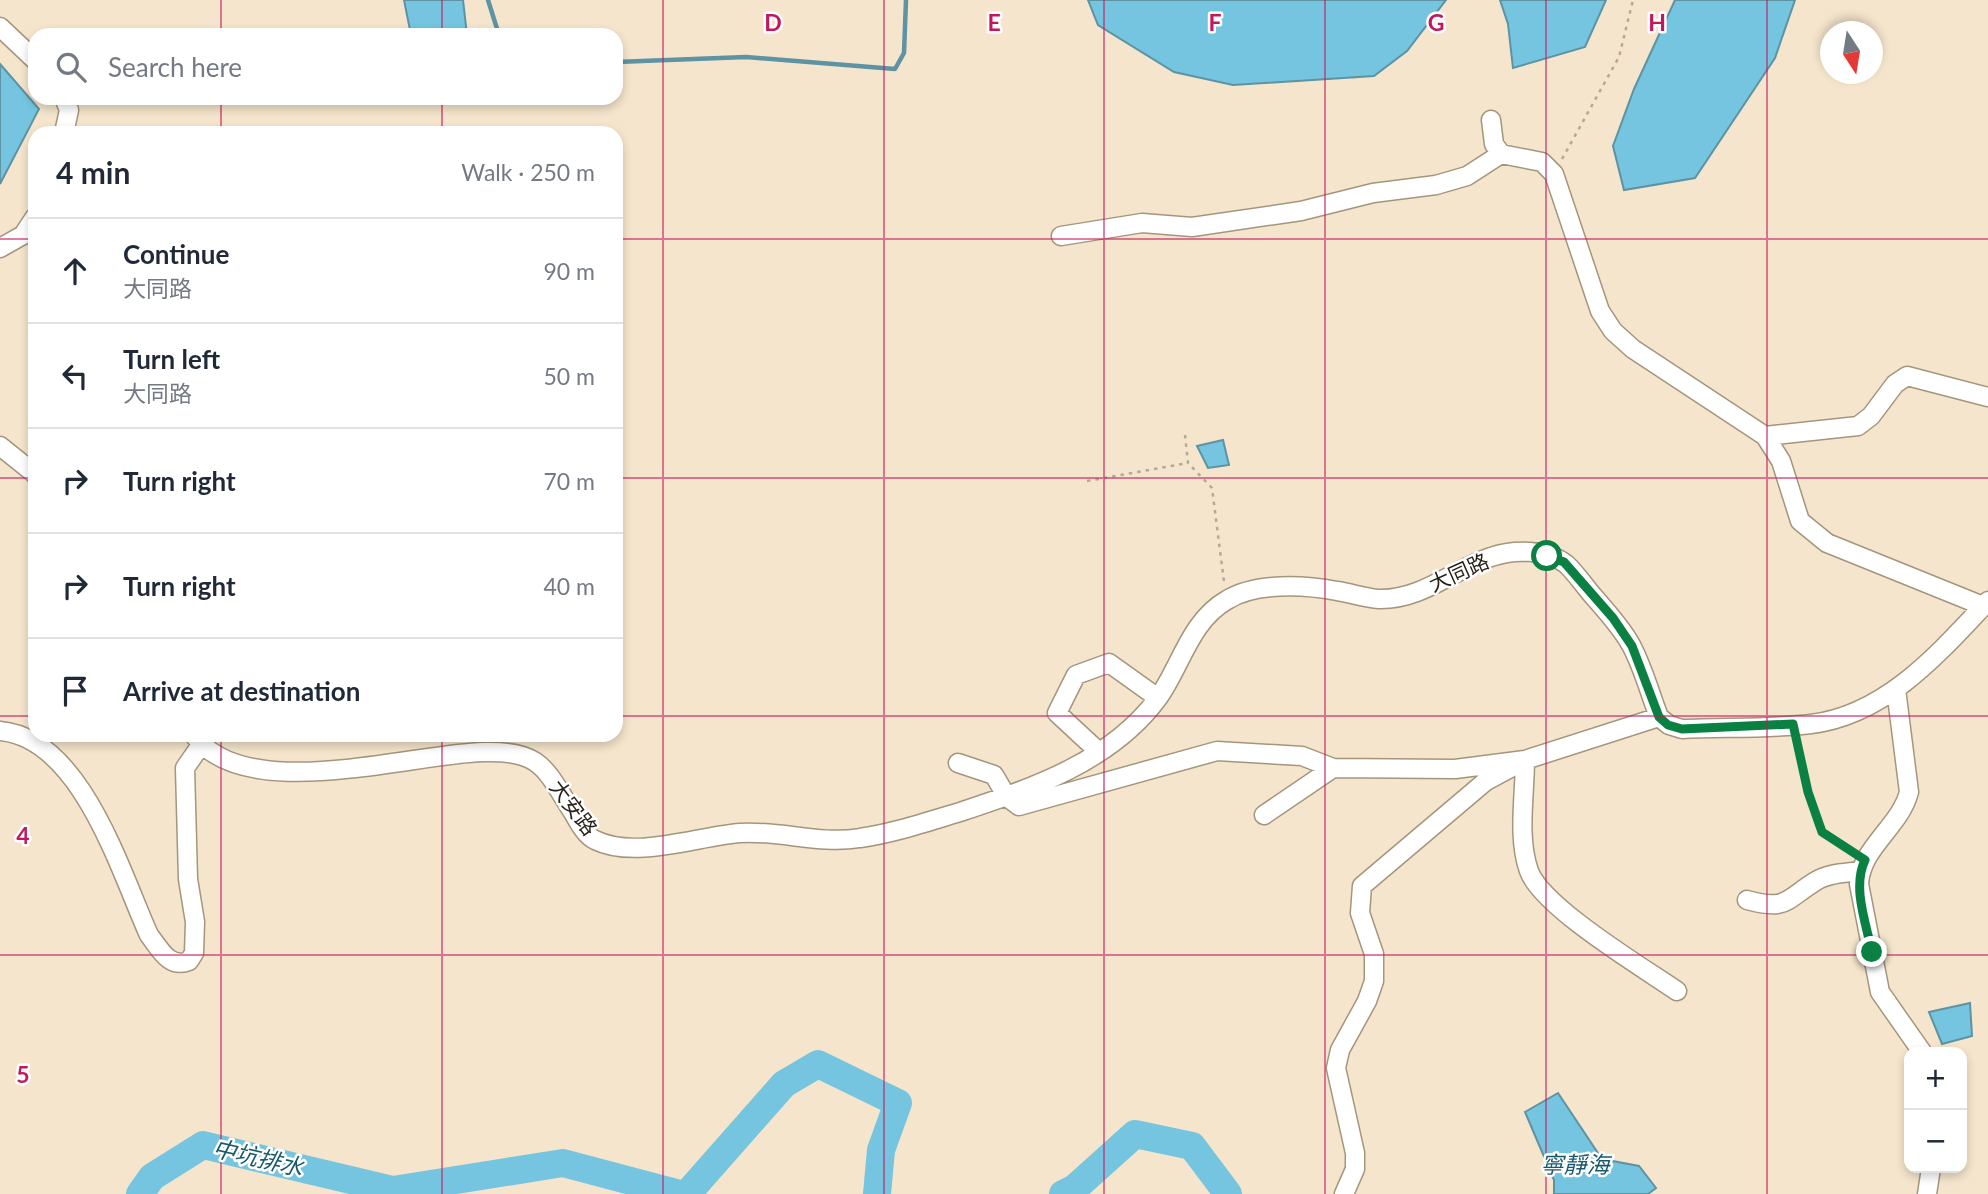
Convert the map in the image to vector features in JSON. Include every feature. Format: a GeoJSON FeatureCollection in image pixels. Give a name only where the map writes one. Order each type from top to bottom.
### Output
{"type":"FeatureCollection","features":[{"type":"Feature","properties":{"kind":"street"},"geometry":{"type":"LineString","coordinates":[[0,27],[28,53]]}},
{"type":"Feature","properties":{"kind":"street"},"geometry":{"type":"LineString","coordinates":[[66,126],[69,110],[67,105]]}},
{"type":"Feature","properties":{"kind":"street"},"geometry":{"type":"LineString","coordinates":[[1491,120],[1494,144],[1501,154]]}},
{"type":"Feature","properties":{"kind":"street"},"geometry":{"type":"LineString","coordinates":[[958,762],[994,775],[1007,797],[1019,806],[1217,751],[1301,756],[1333,768],[1455,769],[1525,760],[1659,717],[1668,725],[1682,729],[1812,724],[1858,712],[1896,690],[1932,659],[1986,604],[1827,543],[1800,521],[1780,461],[1765,436],[1633,349],[1613,331],[1600,311],[1554,174],[1542,162],[1501,154],[1467,176],[1436,185],[1373,193],[1301,211],[1192,227],[1142,223],[1061,236]]}},
{"type":"Feature","properties":{"kind":"street"},"geometry":{"type":"LineString","coordinates":[[0,248],[23,235],[28,228]]}},
{"type":"Feature","properties":{"kind":"street"},"geometry":{"type":"LineString","coordinates":[[1765,436],[1858,426],[1871,416],[1895,384],[1907,376],[1988,397]]}},
{"type":"Feature","properties":{"kind":"street"},"geometry":{"type":"LineString","coordinates":[[0,446],[28,468]]}},
{"type":"Feature","properties":{"kind":"street","name":"大同路"},"geometry":{"type":"LineString","coordinates":[[1007,797],[1071,770],[1121,736],[1158,698],[1196,629],[1226,600],[1264,588],[1330,589],[1381,599],[1413,593],[1492,556],[1531,551],[1564,562],[1613,618],[1632,646],[1659,717]]}},
{"type":"Feature","properties":{"kind":"street"},"geometry":{"type":"LineString","coordinates":[[1099,752],[1057,713],[1076,675],[1109,663],[1158,698]]}},
{"type":"Feature","properties":{"kind":"street"},"geometry":{"type":"LineString","coordinates":[[1896,690],[1909,792],[1905,806],[1862,866],[1859,884],[1880,992],[1918,1047]]}},
{"type":"Feature","properties":{"kind":"street"},"geometry":{"type":"LineString","coordinates":[[0,731],[14,732],[28,739]]}},
{"type":"Feature","properties":{"kind":"street"},"geometry":{"type":"LineString","coordinates":[[34,742],[61,763],[83,788],[149,935],[165,956],[174,963],[182,964],[189,961],[195,942],[188,879],[185,768],[196,742]]}},
{"type":"Feature","properties":{"kind":"street","name":"大安路"},"geometry":{"type":"LineString","coordinates":[[199,742],[219,758],[250,768],[284,771],[335,771],[461,752],[510,751],[540,762],[592,839],[617,847],[658,846],[742,832],[827,842],[862,838],[925,823],[1007,797]]}},
{"type":"Feature","properties":{"kind":"street"},"geometry":{"type":"LineString","coordinates":[[1525,760],[1524,853],[1530,874],[1546,898],[1677,992]]}},
{"type":"Feature","properties":{"kind":"street"},"geometry":{"type":"LineString","coordinates":[[1344,1194],[1355,1169],[1355,1153],[1336,1068],[1340,1050],[1367,1001],[1374,981],[1374,954],[1360,913],[1362,886],[1486,781],[1525,760]]}},
{"type":"Feature","properties":{"kind":"street"},"geometry":{"type":"LineString","coordinates":[[1264,814],[1333,768]]}},
{"type":"Feature","properties":{"kind":"street"},"geometry":{"type":"LineString","coordinates":[[1747,900],[1773,906],[1784,904],[1816,881],[1862,866]]}},
{"type":"Feature","properties":{"kind":"street"},"geometry":{"type":"LineString","coordinates":[[1927,1194],[1930,1173]]}},
{"type":"Feature","properties":{"kind":"path"},"geometry":{"type":"LineString","coordinates":[[1554,174],[1619,57],[1633,0]]}},
{"type":"Feature","properties":{"kind":"path"},"geometry":{"type":"LineString","coordinates":[[1185,435],[1188,463],[1212,488],[1226,600]]}},
{"type":"Feature","properties":{"kind":"path"},"geometry":{"type":"LineString","coordinates":[[1087,481],[1188,463]]}},
{"type":"Feature","properties":{"kind":"path"},"geometry":{"type":"LineString","coordinates":[[1793,724],[1808,792],[1822,832],[1862,866]]}},
{"type":"Feature","properties":{"kind":"water"},"geometry":{"type":"Polygon","coordinates":[[[404,0],[463,0],[466,28],[410,28],[404,0]]]}},
{"type":"Feature","properties":{"kind":"water"},"geometry":{"type":"Polygon","coordinates":[[[1088,0],[1446,0],[1407,51],[1374,76],[1233,85],[1174,72],[1098,25],[1088,0]]]}},
{"type":"Feature","properties":{"kind":"water"},"geometry":{"type":"Polygon","coordinates":[[[1500,0],[1606,0],[1585,47],[1513,68],[1508,24],[1500,0]]]}},
{"type":"Feature","properties":{"kind":"water"},"geometry":{"type":"Polygon","coordinates":[[[1675,0],[1795,0],[1775,58],[1695,178],[1624,190],[1613,146],[1634,89],[1675,0]]]}},
{"type":"Feature","properties":{"kind":"water"},"geometry":{"type":"Polygon","coordinates":[[[0,64],[28,96],[28,105],[36,105],[39,109],[0,184],[0,64]]]}},
{"type":"Feature","properties":{"kind":"water"},"geometry":{"type":"Polygon","coordinates":[[[1223,440],[1229,465],[1208,468],[1197,446],[1223,440]]]}},
{"type":"Feature","properties":{"kind":"water"},"geometry":{"type":"Polygon","coordinates":[[[1970,1003],[1972,1036],[1942,1044],[1929,1012],[1970,1003]]]}},
{"type":"Feature","properties":{"kind":"water","name":"寧靜海"},"geometry":{"type":"Polygon","coordinates":[[[1558,1093],[1602,1159],[1639,1166],[1656,1188],[1648,1194],[1554,1194],[1554,1180],[1525,1112],[1558,1093]]]}},
{"type":"Feature","properties":{"kind":"waterway"},"geometry":{"type":"LineString","coordinates":[[488,0],[497,28]]}},
{"type":"Feature","properties":{"kind":"waterway"},"geometry":{"type":"LineString","coordinates":[[623,62],[746,57],[895,69],[904,53],[906,0]]}},
{"type":"Feature","properties":{"kind":"waterway","name":"中坑排水"},"geometry":{"type":"LineString","coordinates":[[687,1194],[784,1084],[818,1064],[898,1103],[881,1150],[877,1194]]}},
{"type":"Feature","properties":{"kind":"waterway","name":"中坑排水"},"geometry":{"type":"LineString","coordinates":[[1063,1194],[1075,1188],[1135,1134],[1192,1146],[1228,1194]]}},
{"type":"Feature","properties":{"kind":"waterway","name":"中坑排水"},"geometry":{"type":"LineString","coordinates":[[140,1194],[152,1177],[203,1145],[393,1190],[563,1163],[680,1194]]}},
{"type":"Feature","properties":{"kind":"route"},"geometry":{"type":"LineString","coordinates":[[1547,556],[1564,562],[1613,618],[1632,646],[1659,717],[1668,725],[1682,729],[1793,724],[1808,792],[1822,832],[1865,860],[1859,884],[1872,952]]}}]}
